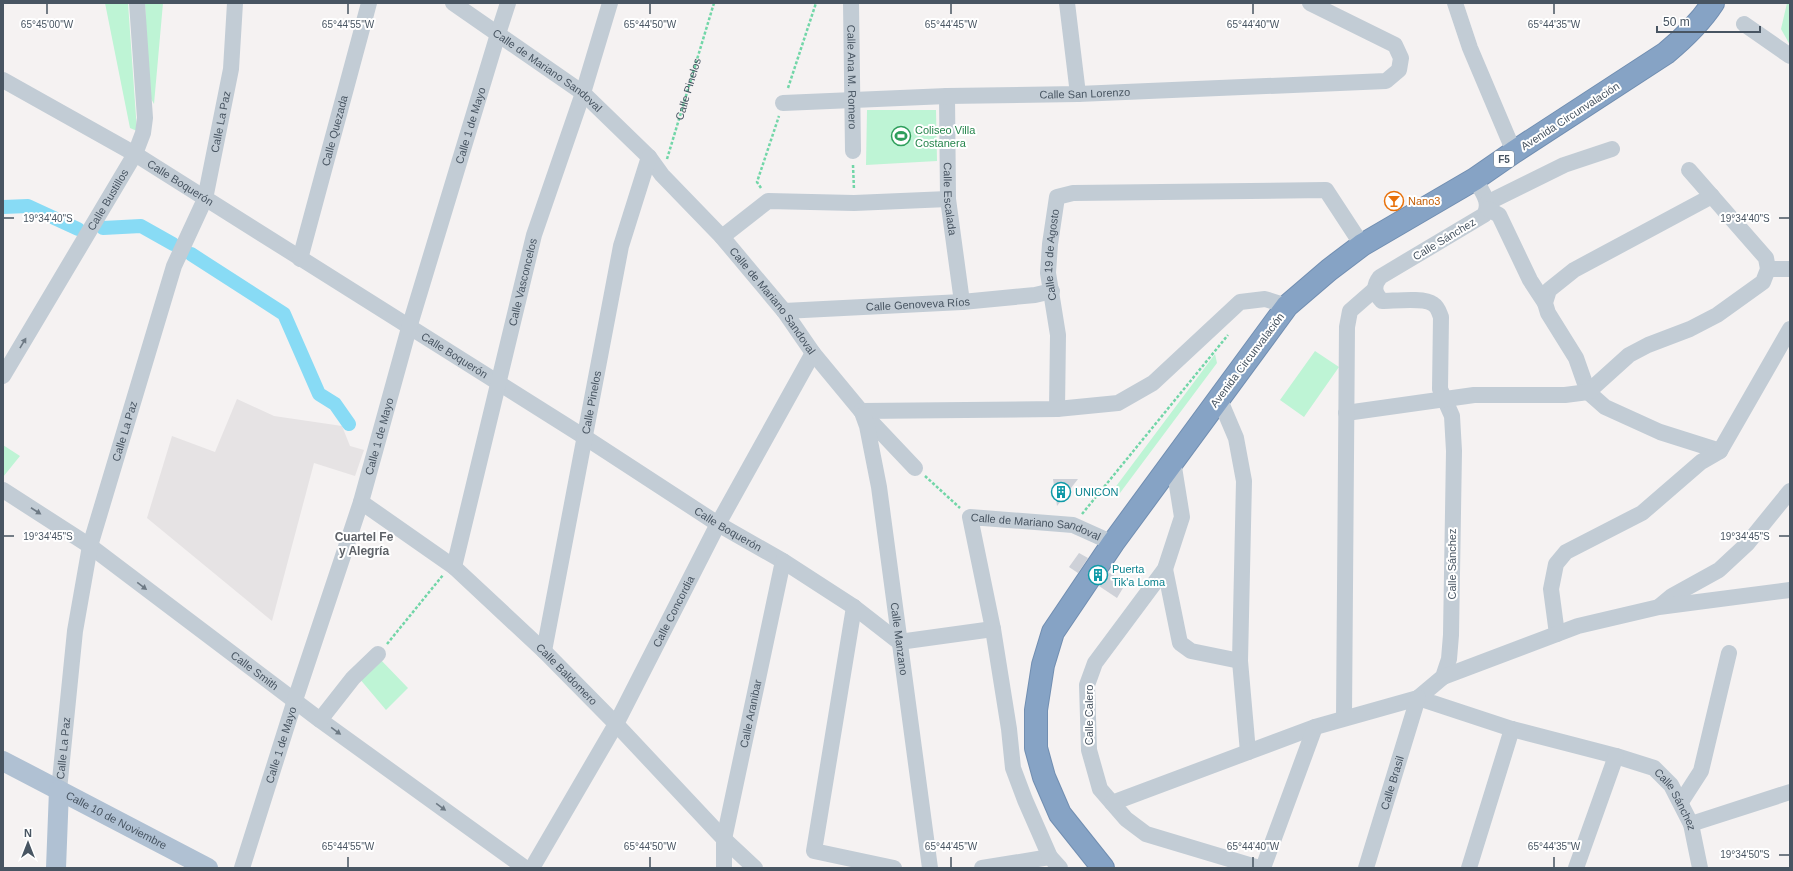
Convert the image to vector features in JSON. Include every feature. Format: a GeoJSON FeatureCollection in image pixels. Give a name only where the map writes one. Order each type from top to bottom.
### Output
{"type":"FeatureCollection","features":[{"type":"Feature","properties":{"kind":"highway","name":"Avenida Circunvalación"},"geometry":{"type":"LineString","coordinates":[[1103,868],[1060,814],[1044,778],[1036,748],[1036,710],[1043,665],[1053,632],[1113,543],[1287,306],[1329,270],[1362,245],[1475,179],[1666,53],[1685,37],[1702,19],[1713,3]]}},
{"type":"Feature","properties":{"kind":"main road","name":"Calle 10 de Noviembre"},"geometry":{"type":"LineString","coordinates":[[3,761],[208,868]]}},
{"type":"Feature","properties":{"kind":"main road","name":"Calle La Paz"},"geometry":{"type":"LineString","coordinates":[[56,868],[59,790]]}},
{"type":"Feature","properties":{"kind":"street","name":"Calle Bustillos"},"geometry":{"type":"LineString","coordinates":[[3,376],[134,154],[143,133],[145,118],[137,3]]}},
{"type":"Feature","properties":{"kind":"street","name":"Calle La Paz"},"geometry":{"type":"LineString","coordinates":[[59,790],[75,631],[90,546],[174,266],[205,199],[231,69],[235,3]]}},
{"type":"Feature","properties":{"kind":"street","name":"Calle Quezada"},"geometry":{"type":"LineString","coordinates":[[300,259],[368,3]]}},
{"type":"Feature","properties":{"kind":"street","name":"Calle de Mariano Sandoval"},"geometry":{"type":"LineString","coordinates":[[453,3],[583,93],[649,157],[662,175],[722,237],[784,312],[813,353],[862,411],[915,468]]}},
{"type":"Feature","properties":{"kind":"street","name":"Calle 1 de Mayo"},"geometry":{"type":"LineString","coordinates":[[242,868],[360,502],[409,328],[508,3]]}},
{"type":"Feature","properties":{"kind":"street","name":"Calle Vasconcelos"},"geometry":{"type":"LineString","coordinates":[[453,566],[500,385],[534,235],[583,93],[610,3]]}},
{"type":"Feature","properties":{"kind":"street","name":"Calle Ana M. Romero"},"geometry":{"type":"LineString","coordinates":[[851,3],[851,101],[853,151]]}},
{"type":"Feature","properties":{"kind":"street"},"geometry":{"type":"LineString","coordinates":[[1067,3],[1078,94]]}},
{"type":"Feature","properties":{"kind":"street","name":"Calle San Lorenzo"},"geometry":{"type":"LineString","coordinates":[[783,103],[947,96],[1078,94],[1386,81],[1399,70],[1401,58],[1395,45],[1310,3]]}},
{"type":"Feature","properties":{"kind":"street"},"geometry":{"type":"LineString","coordinates":[[1455,3],[1470,48],[1514,152]]}},
{"type":"Feature","properties":{"kind":"street"},"geometry":{"type":"LineString","coordinates":[[1744,24],[1790,56]]}},
{"type":"Feature","properties":{"kind":"street","name":"Calle Boquerón"},"geometry":{"type":"LineString","coordinates":[[3,80],[134,154],[586,438],[718,524],[783,561],[854,607],[900,642]]}},
{"type":"Feature","properties":{"kind":"street","name":"Calle Escalada"},"geometry":{"type":"LineString","coordinates":[[947,96],[948,199],[962,302]]}},
{"type":"Feature","properties":{"kind":"street","name":"Calle Sánchez"},"geometry":{"type":"LineString","coordinates":[[1443,677],[1449,659],[1451,634],[1454,452],[1452,416],[1440,389],[1441,317],[1438,308],[1434,304],[1426,301],[1382,301],[1374,290],[1375,284],[1380,277],[1484,215],[1487,206],[1564,165],[1612,149]]}},
{"type":"Feature","properties":{"kind":"street","name":"Calle Pinelos"},"geometry":{"type":"LineString","coordinates":[[544,651],[586,438],[621,246],[649,157]]}},
{"type":"Feature","properties":{"kind":"street"},"geometry":{"type":"LineString","coordinates":[[1346,413],[1474,395],[1565,395],[1588,392],[1629,355],[1648,345],[1690,329],[1717,315],[1763,282],[1768,269],[1766,258],[1689,170]]}},
{"type":"Feature","properties":{"kind":"street"},"geometry":{"type":"LineString","coordinates":[[1475,179],[1487,206],[1499,215],[1533,286],[1545,303],[1548,313],[1576,358],[1588,392],[1605,407],[1660,432],[1720,451]]}},
{"type":"Feature","properties":{"kind":"street","name":"Calle 19 de Agosto"},"geometry":{"type":"LineString","coordinates":[[1057,409],[1058,335],[1048,272],[1050,244],[1057,197],[1073,193],[1326,190],[1362,245]]}},
{"type":"Feature","properties":{"kind":"street"},"geometry":{"type":"LineString","coordinates":[[1545,303],[1549,290],[1574,270],[1712,196]]}},
{"type":"Feature","properties":{"kind":"street"},"geometry":{"type":"LineString","coordinates":[[722,237],[768,201],[854,203],[948,199]]}},
{"type":"Feature","properties":{"kind":"street"},"geometry":{"type":"LineString","coordinates":[[1768,269],[1790,269]]}},
{"type":"Feature","properties":{"kind":"street"},"geometry":{"type":"LineString","coordinates":[[1344,718],[1347,327],[1350,312],[1374,290]]}},
{"type":"Feature","properties":{"kind":"street","name":"Calle Genoveva Ríos"},"geometry":{"type":"LineString","coordinates":[[784,312],[962,302],[1035,295],[1052,291]]}},
{"type":"Feature","properties":{"kind":"street"},"geometry":{"type":"LineString","coordinates":[[862,411],[1057,409],[1118,403],[1153,383],[1240,302],[1265,299],[1287,306]]}},
{"type":"Feature","properties":{"kind":"street"},"geometry":{"type":"LineString","coordinates":[[1557,634],[1551,589],[1556,564],[1566,552],[1642,513],[1701,462],[1720,451],[1790,329]]}},
{"type":"Feature","properties":{"kind":"street","name":"Calle Concordia"},"geometry":{"type":"LineString","coordinates":[[532,868],[616,724],[718,524],[813,353]]}},
{"type":"Feature","properties":{"kind":"street"},"geometry":{"type":"LineString","coordinates":[[1219,398],[1236,438],[1244,481],[1240,661],[1248,752]]}},
{"type":"Feature","properties":{"kind":"street","name":"Calle Manzano"},"geometry":{"type":"LineString","coordinates":[[862,411],[867,426],[879,487],[930,868]]}},
{"type":"Feature","properties":{"kind":"street","name":"Calle Calero"},"geometry":{"type":"LineString","coordinates":[[1173,461],[1182,517],[1165,569],[1095,663],[1087,685],[1090,750],[1100,789],[1126,819],[1146,834],[1259,868]]}},
{"type":"Feature","properties":{"kind":"street","name":"Calle Smith"},"geometry":{"type":"LineString","coordinates":[[3,490],[90,546],[320,720],[525,868]]}},
{"type":"Feature","properties":{"kind":"street"},"geometry":{"type":"LineString","coordinates":[[1659,607],[1672,596],[1719,570],[1747,544],[1790,491]]}},
{"type":"Feature","properties":{"kind":"street","name":"Calle Baldomero"},"geometry":{"type":"LineString","coordinates":[[360,502],[453,566],[544,651],[616,724],[724,839],[755,868]]}},
{"type":"Feature","properties":{"kind":"street","name":"Calle de Mariano Sandoval"},"geometry":{"type":"LineString","coordinates":[[970,517],[1073,525],[1113,543]]}},
{"type":"Feature","properties":{"kind":"street"},"geometry":{"type":"LineString","coordinates":[[970,517],[993,629],[1009,729],[1013,768],[1025,800],[1055,863],[982,868]]}},
{"type":"Feature","properties":{"kind":"street","name":"Calle Aranibar"},"geometry":{"type":"LineString","coordinates":[[724,868],[724,839],[783,561]]}},
{"type":"Feature","properties":{"kind":"street"},"geometry":{"type":"LineString","coordinates":[[1165,569],[1180,643],[1191,651],[1240,661]]}},
{"type":"Feature","properties":{"kind":"street"},"geometry":{"type":"LineString","coordinates":[[1112,803],[1315,727],[1418,698],[1443,677],[1578,626],[1659,607],[1790,590]]}},
{"type":"Feature","properties":{"kind":"street"},"geometry":{"type":"LineString","coordinates":[[854,607],[814,851],[894,868]]}},
{"type":"Feature","properties":{"kind":"street"},"geometry":{"type":"LineString","coordinates":[[900,642],[993,629]]}},
{"type":"Feature","properties":{"kind":"street"},"geometry":{"type":"LineString","coordinates":[[1681,802],[1701,771],[1729,653]]}},
{"type":"Feature","properties":{"kind":"street"},"geometry":{"type":"LineString","coordinates":[[320,720],[353,678],[378,654]]}},
{"type":"Feature","properties":{"kind":"street","name":"Calle Sánchez"},"geometry":{"type":"LineString","coordinates":[[1418,698],[1512,729],[1616,756],[1654,768],[1671,785],[1681,802],[1691,824],[1700,868]]}},
{"type":"Feature","properties":{"kind":"street","name":"Calle Brasil"},"geometry":{"type":"LineString","coordinates":[[1366,868],[1418,698]]}},
{"type":"Feature","properties":{"kind":"street"},"geometry":{"type":"LineString","coordinates":[[1263,868],[1315,727]]}},
{"type":"Feature","properties":{"kind":"street"},"geometry":{"type":"LineString","coordinates":[[1469,868],[1512,729]]}},
{"type":"Feature","properties":{"kind":"street"},"geometry":{"type":"LineString","coordinates":[[1576,868],[1616,756]]}},
{"type":"Feature","properties":{"kind":"street"},"geometry":{"type":"LineString","coordinates":[[1691,824],[1790,792]]}},
{"type":"Feature","properties":{"kind":"path","name":"Calle Pinelos"},"geometry":{"type":"LineString","coordinates":[[662,175],[714,3]]}},
{"type":"Feature","properties":{"kind":"path"},"geometry":{"type":"LineString","coordinates":[[853,151],[854,203]]}},
{"type":"Feature","properties":{"kind":"path"},"geometry":{"type":"LineString","coordinates":[[1073,525],[1232,330]]}},
{"type":"Feature","properties":{"kind":"path","name":"Calle de Mariano Sandoval"},"geometry":{"type":"LineString","coordinates":[[915,468],[970,517]]}},
{"type":"Feature","properties":{"kind":"path"},"geometry":{"type":"LineString","coordinates":[[378,654],[453,566]]}},
{"type":"Feature","properties":{"kind":"shaded area"},"geometry":{"type":"Polygon","coordinates":[[[237,399],[274,416],[342,426],[350,446],[364,450],[355,476],[314,463],[272,621],[147,518],[172,436],[215,452],[237,399]]]}},
{"type":"Feature","properties":{"kind":"green space"},"geometry":{"type":"Polygon","coordinates":[[[105,3],[128,3],[137,131],[130,128],[105,3]]]}},
{"type":"Feature","properties":{"kind":"green space"},"geometry":{"type":"Polygon","coordinates":[[[145,3],[163,3],[154,104],[149,95],[145,3]]]}},
{"type":"Feature","properties":{"kind":"green space"},"geometry":{"type":"Polygon","coordinates":[[[1787,3],[1790,3],[1790,45],[1781,29],[1787,3]]]}},
{"type":"Feature","properties":{"kind":"green space","name":"Coliseo Villa Costanera"},"geometry":{"type":"Polygon","coordinates":[[[867,110],[936,110],[937,161],[866,165],[867,110]]]}},
{"type":"Feature","properties":{"kind":"green space"},"geometry":{"type":"Polygon","coordinates":[[[1315,351],[1339,367],[1304,417],[1280,400],[1315,351]]]}},
{"type":"Feature","properties":{"kind":"green space"},"geometry":{"type":"Polygon","coordinates":[[[1215,354],[1217,363],[1117,497],[1114,489],[1215,354]]]}},
{"type":"Feature","properties":{"kind":"green space"},"geometry":{"type":"Polygon","coordinates":[[[3,445],[20,456],[3,477],[3,445]]]}},
{"type":"Feature","properties":{"kind":"green space"},"geometry":{"type":"Polygon","coordinates":[[[379,658],[408,688],[386,710],[359,678],[379,658]]]}},
{"type":"Feature","properties":{"kind":"building","name":"UNICON"},"geometry":{"type":"Polygon","coordinates":[[[1053,479],[1078,479],[1057,506],[1053,479]]]}},
{"type":"Feature","properties":{"kind":"building"},"geometry":{"type":"Polygon","coordinates":[[[1079,553],[1088,558],[1078,573],[1069,567],[1079,553]]]}},
{"type":"Feature","properties":{"kind":"building"},"geometry":{"type":"Polygon","coordinates":[[[1108,572],[1126,583],[1117,598],[1099,586],[1108,572]]]}},
{"type":"Feature","properties":{"kind":"waterway"},"geometry":{"type":"LineString","coordinates":[[3,207],[28,206],[78,229]]}},
{"type":"Feature","properties":{"kind":"waterway"},"geometry":{"type":"LineString","coordinates":[[103,228],[141,226],[173,244]]}},
{"type":"Feature","properties":{"kind":"waterway"},"geometry":{"type":"LineString","coordinates":[[191,254],[284,314],[319,394],[335,404],[349,424]]}},
{"type":"Feature","properties":{"kind":"place","name":"Coliseo Villa Costanera"},"geometry":{"type":"Point","coordinates":[901,136]}},
{"type":"Feature","properties":{"kind":"place","name":"Nano3"},"geometry":{"type":"Point","coordinates":[1394,201]}},
{"type":"Feature","properties":{"kind":"place","name":"UNICON"},"geometry":{"type":"Point","coordinates":[1061,492]}},
{"type":"Feature","properties":{"kind":"place","name":"Puerta Tik'a Loma"},"geometry":{"type":"Point","coordinates":[1098,575]}},
{"type":"Feature","properties":{"kind":"district","name":"Cuartel Fe y Alegría"},"geometry":{"type":"Point","coordinates":[364,544]}}]}
